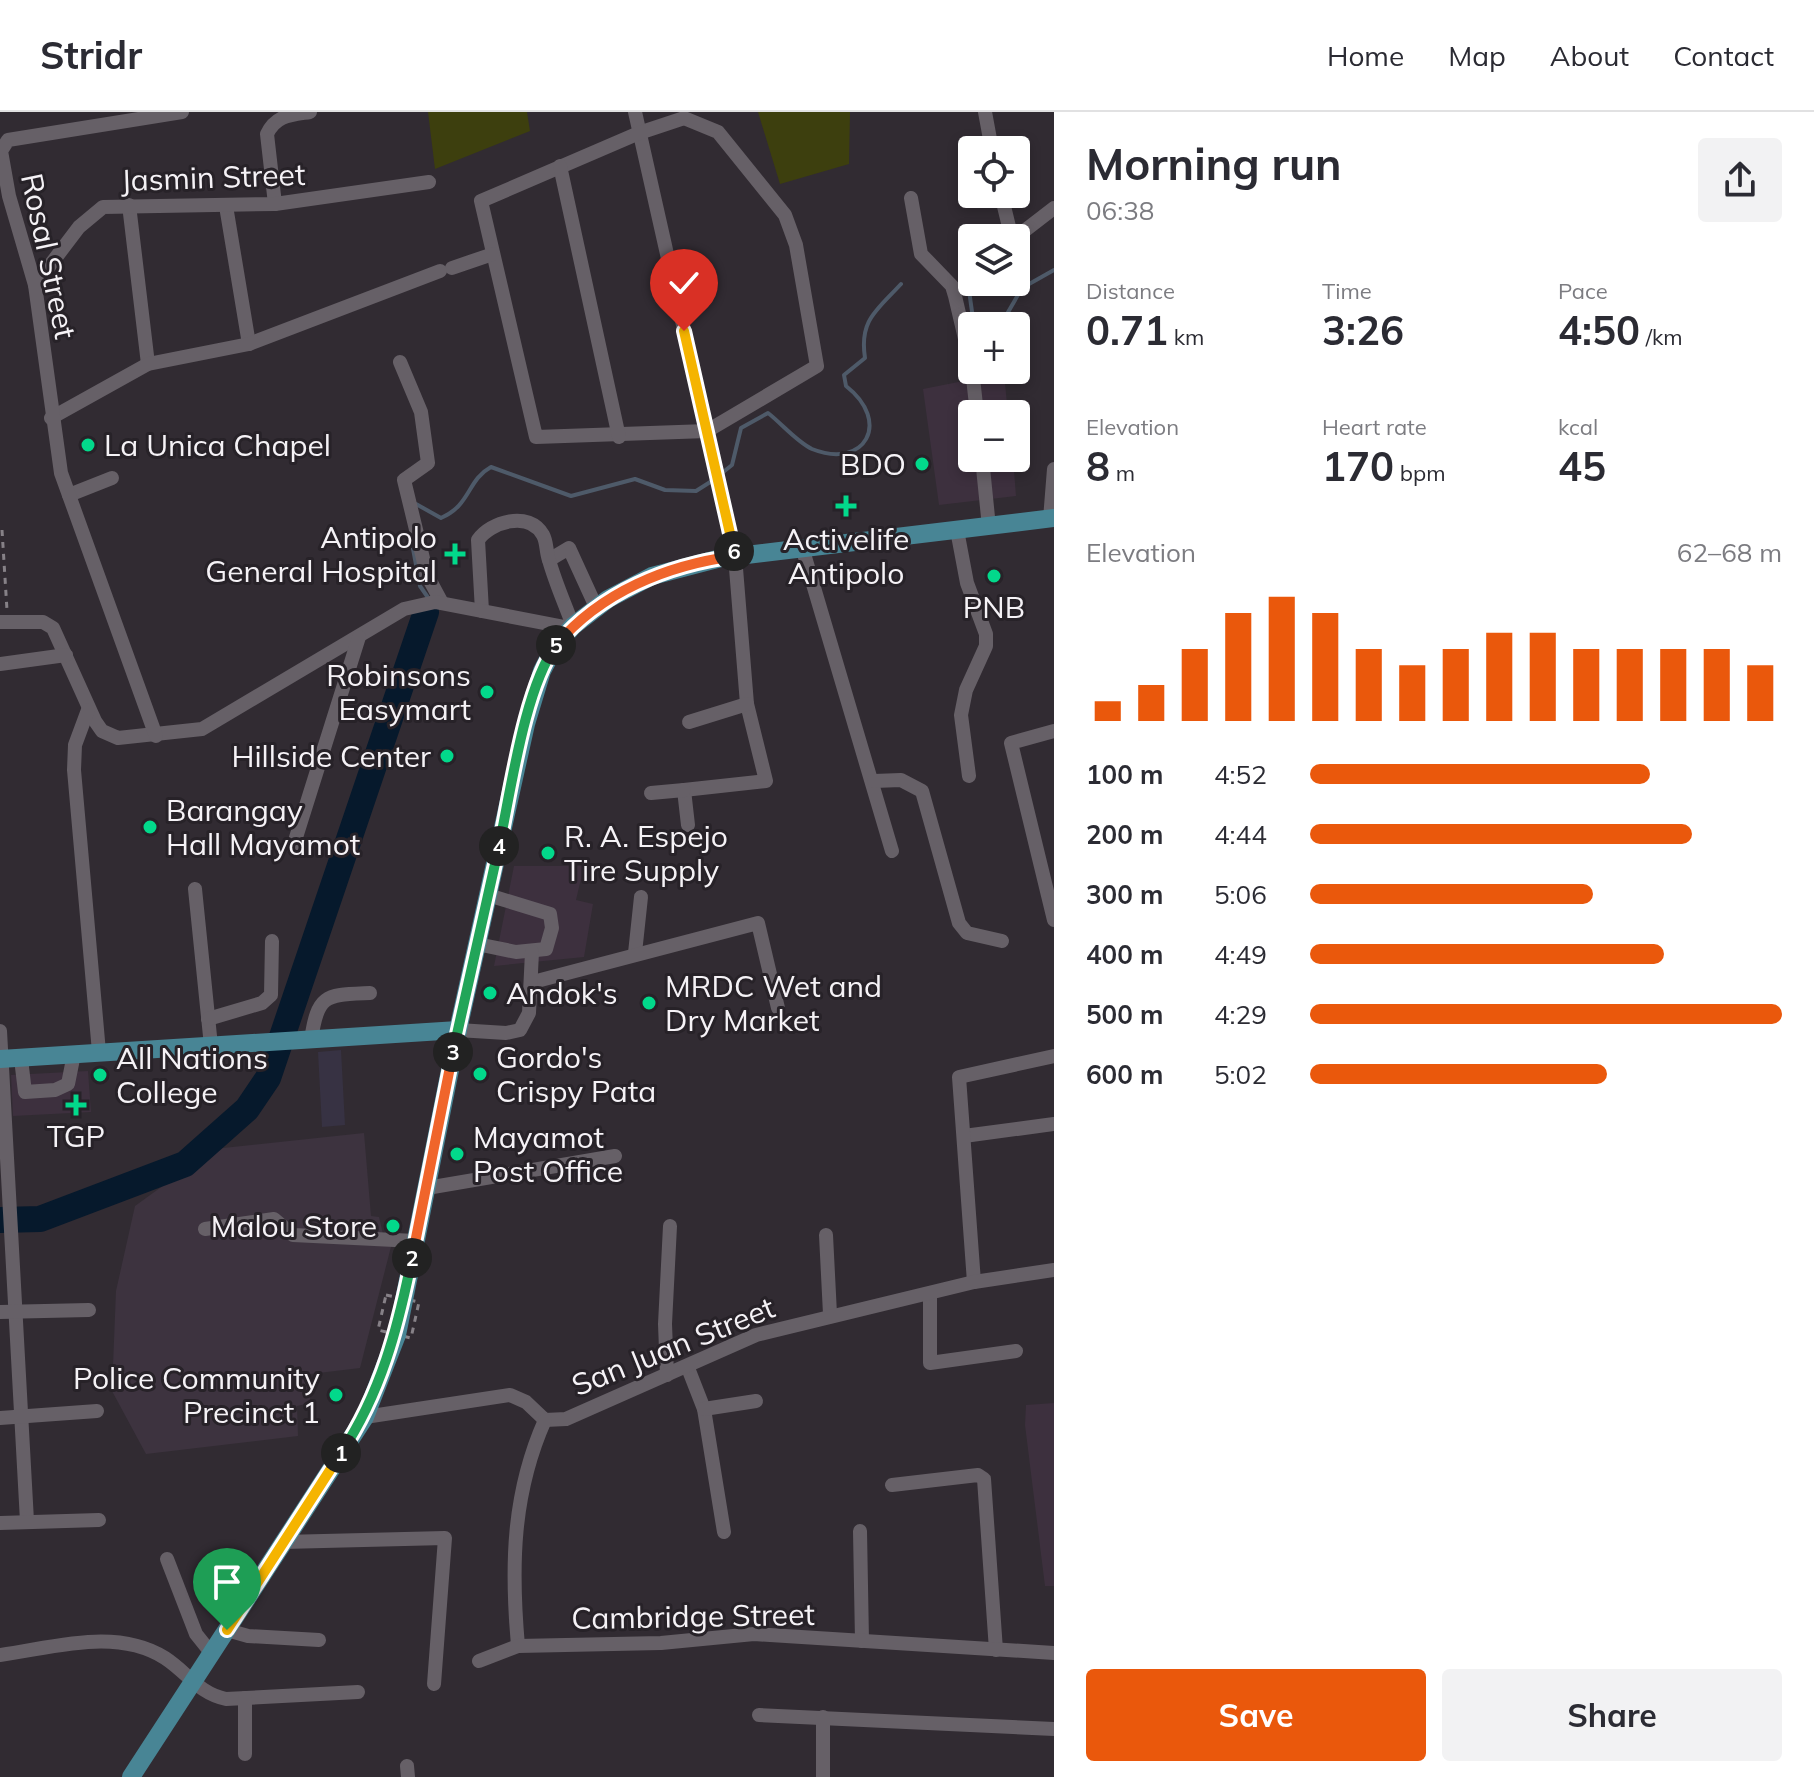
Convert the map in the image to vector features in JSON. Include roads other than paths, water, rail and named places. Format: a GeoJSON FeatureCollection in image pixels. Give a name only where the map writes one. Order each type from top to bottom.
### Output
{"type":"FeatureCollection","features":[{"type":"Feature","properties":{"kind":"main road"},"geometry":{"type":"LineString","coordinates":[[131,1777],[365,1417],[397,1335],[488,895],[542,671],[554,648],[572,627],[596,607],[652,576],[735,556],[1052,518]]}},
{"type":"Feature","properties":{"kind":"main road"},"geometry":{"type":"LineString","coordinates":[[8,1059],[458,1030]]}},
{"type":"Feature","properties":{"kind":"street","name":"Rosal Street"},"geometry":{"type":"LineString","coordinates":[[156,736],[69,495],[51,418],[35,285],[9,196],[1,151],[8,140],[100,118],[182,112]]}},
{"type":"Feature","properties":{"kind":"street"},"geometry":{"type":"LineString","coordinates":[[275,204],[267,134],[272,124],[283,116],[310,112]]}},
{"type":"Feature","properties":{"kind":"street"},"geometry":{"type":"LineString","coordinates":[[635,112],[735,556],[747,704],[766,781],[651,793]]}},
{"type":"Feature","properties":{"kind":"street"},"geometry":{"type":"LineString","coordinates":[[985,112],[989,136]]}},
{"type":"Feature","properties":{"kind":"street"},"geometry":{"type":"LineString","coordinates":[[684,118],[718,132],[785,215],[796,245],[817,366],[707,431],[619,437],[536,437],[481,201],[560,166],[684,118]]}},
{"type":"Feature","properties":{"kind":"street"},"geometry":{"type":"LineString","coordinates":[[560,166],[619,437]]}},
{"type":"Feature","properties":{"kind":"street","name":"Jasmin Street"},"geometry":{"type":"LineString","coordinates":[[35,285],[88,216],[103,207],[275,204],[429,182]]}},
{"type":"Feature","properties":{"kind":"street"},"geometry":{"type":"LineString","coordinates":[[911,198],[921,254],[952,286],[972,369],[975,400]]}},
{"type":"Feature","properties":{"kind":"street"},"geometry":{"type":"LineString","coordinates":[[129,205],[148,364]]}},
{"type":"Feature","properties":{"kind":"street"},"geometry":{"type":"LineString","coordinates":[[226,206],[249,344]]}},
{"type":"Feature","properties":{"kind":"street"},"geometry":{"type":"LineString","coordinates":[[1004,208],[1011,235],[1019,235],[1054,208]]}},
{"type":"Feature","properties":{"kind":"street"},"geometry":{"type":"LineString","coordinates":[[51,418],[148,364],[249,344],[493,254]]}},
{"type":"Feature","properties":{"kind":"street"},"geometry":{"type":"LineString","coordinates":[[400,362],[421,412],[428,463],[404,480],[427,575],[438,603]]}},
{"type":"Feature","properties":{"kind":"street"},"geometry":{"type":"LineString","coordinates":[[1052,518],[1054,469]]}},
{"type":"Feature","properties":{"kind":"street"},"geometry":{"type":"LineString","coordinates":[[983,472],[989,527]]}},
{"type":"Feature","properties":{"kind":"street"},"geometry":{"type":"LineString","coordinates":[[69,495],[112,478]]}},
{"type":"Feature","properties":{"kind":"street"},"geometry":{"type":"LineString","coordinates":[[4,622],[49,624],[66,655],[88,710],[110,736],[156,736],[202,729],[404,609],[438,603],[482,611],[572,627],[544,537],[538,529],[515,520],[496,523],[484,531],[478,540],[482,611]]}},
{"type":"Feature","properties":{"kind":"street"},"geometry":{"type":"LineString","coordinates":[[957,530],[967,583],[986,634],[986,646],[966,690],[961,715],[969,776]]}},
{"type":"Feature","properties":{"kind":"street"},"geometry":{"type":"LineString","coordinates":[[802,547],[874,781],[892,851]]}},
{"type":"Feature","properties":{"kind":"street"},"geometry":{"type":"LineString","coordinates":[[549,560],[569,548],[596,607]]}},
{"type":"Feature","properties":{"kind":"street"},"geometry":{"type":"LineString","coordinates":[[293,847],[359,637]]}},
{"type":"Feature","properties":{"kind":"street"},"geometry":{"type":"LineString","coordinates":[[0,664],[66,655]]}},
{"type":"Feature","properties":{"kind":"street"},"geometry":{"type":"LineString","coordinates":[[689,722],[747,704]]}},
{"type":"Feature","properties":{"kind":"street"},"geometry":{"type":"LineString","coordinates":[[88,710],[75,745],[74,770],[99,1052]]}},
{"type":"Feature","properties":{"kind":"street"},"geometry":{"type":"LineString","coordinates":[[1054,731],[1011,743],[1054,920]]}},
{"type":"Feature","properties":{"kind":"street"},"geometry":{"type":"LineString","coordinates":[[874,781],[901,780],[922,791],[959,923],[967,933],[1002,941]]}},
{"type":"Feature","properties":{"kind":"street"},"geometry":{"type":"LineString","coordinates":[[684,790],[688,825]]}},
{"type":"Feature","properties":{"kind":"street"},"geometry":{"type":"LineString","coordinates":[[195,889],[211,1046]]}},
{"type":"Feature","properties":{"kind":"street"},"geometry":{"type":"LineString","coordinates":[[477,944],[532,952],[546,949],[552,928],[550,914],[488,895]]}},
{"type":"Feature","properties":{"kind":"street"},"geometry":{"type":"LineString","coordinates":[[635,953],[641,897]]}},
{"type":"Feature","properties":{"kind":"street"},"geometry":{"type":"LineString","coordinates":[[533,982],[758,923],[778,1008]]}},
{"type":"Feature","properties":{"kind":"street"},"geometry":{"type":"LineString","coordinates":[[208,1019],[262,1003],[271,995],[272,941]]}},
{"type":"Feature","properties":{"kind":"street"},"geometry":{"type":"LineString","coordinates":[[458,1030],[506,1033],[520,1030],[529,1013],[533,982],[532,952]]}},
{"type":"Feature","properties":{"kind":"street"},"geometry":{"type":"LineString","coordinates":[[303,1041],[321,1002],[330,995],[370,993]]}},
{"type":"Feature","properties":{"kind":"street"},"geometry":{"type":"LineString","coordinates":[[0,1031],[8,1059],[25,1092]]}},
{"type":"Feature","properties":{"kind":"street"},"geometry":{"type":"LineString","coordinates":[[4,1093],[65,1087],[74,1054]]}},
{"type":"Feature","properties":{"kind":"street"},"geometry":{"type":"LineString","coordinates":[[974,1282],[959,1077],[1054,1056]]}},
{"type":"Feature","properties":{"kind":"street"},"geometry":{"type":"LineString","coordinates":[[8,1059],[4,1093],[3,1166],[10,1234],[8,1312],[22,1416],[27,1521]]}},
{"type":"Feature","properties":{"kind":"street"},"geometry":{"type":"LineString","coordinates":[[964,1136],[1054,1124]]}},
{"type":"Feature","properties":{"kind":"street"},"geometry":{"type":"LineString","coordinates":[[427,1188],[615,1156]]}},
{"type":"Feature","properties":{"kind":"street"},"geometry":{"type":"LineString","coordinates":[[205,1229],[274,1219],[293,1235],[415,1241]]}},
{"type":"Feature","properties":{"kind":"street"},"geometry":{"type":"LineString","coordinates":[[667,1375],[665,1324],[670,1226]]}},
{"type":"Feature","properties":{"kind":"street"},"geometry":{"type":"LineString","coordinates":[[826,1235],[830,1314]]}},
{"type":"Feature","properties":{"kind":"street","name":"San Juan Street"},"geometry":{"type":"LineString","coordinates":[[365,1417],[510,1395],[526,1402],[545,1420],[566,1419],[688,1368],[756,1335],[830,1314],[974,1282],[1054,1270]]}},
{"type":"Feature","properties":{"kind":"street"},"geometry":{"type":"LineString","coordinates":[[930,1294],[930,1363],[1016,1351]]}},
{"type":"Feature","properties":{"kind":"street"},"geometry":{"type":"LineString","coordinates":[[8,1312],[89,1310]]}},
{"type":"Feature","properties":{"kind":"street"},"geometry":{"type":"LineString","coordinates":[[688,1368],[704,1409],[724,1532]]}},
{"type":"Feature","properties":{"kind":"street"},"geometry":{"type":"LineString","coordinates":[[704,1409],[756,1401]]}},
{"type":"Feature","properties":{"kind":"street"},"geometry":{"type":"LineString","coordinates":[[0,1418],[97,1411]]}},
{"type":"Feature","properties":{"kind":"street"},"geometry":{"type":"LineString","coordinates":[[518,1646],[513,1585],[514,1530],[545,1420]]}},
{"type":"Feature","properties":{"kind":"street"},"geometry":{"type":"LineString","coordinates":[[892,1485],[982,1476],[996,1650]]}},
{"type":"Feature","properties":{"kind":"street"},"geometry":{"type":"LineString","coordinates":[[0,1523],[99,1520]]}},
{"type":"Feature","properties":{"kind":"street"},"geometry":{"type":"LineString","coordinates":[[860,1531],[862,1641]]}},
{"type":"Feature","properties":{"kind":"street"},"geometry":{"type":"LineString","coordinates":[[283,1542],[445,1538],[434,1684]]}},
{"type":"Feature","properties":{"kind":"street"},"geometry":{"type":"LineString","coordinates":[[167,1559],[196,1634],[212,1654]]}},
{"type":"Feature","properties":{"kind":"street"},"geometry":{"type":"LineString","coordinates":[[227,1630],[248,1636],[319,1640]]}},
{"type":"Feature","properties":{"kind":"street","name":"Cambridge Street"},"geometry":{"type":"LineString","coordinates":[[479,1661],[518,1646],[661,1643],[754,1634],[1054,1653]]}},
{"type":"Feature","properties":{"kind":"street"},"geometry":{"type":"LineString","coordinates":[[0,1655],[108,1640],[137,1644],[167,1659],[209,1696],[245,1698],[358,1692]]}},
{"type":"Feature","properties":{"kind":"street"},"geometry":{"type":"LineString","coordinates":[[245,1698],[245,1754]]}},
{"type":"Feature","properties":{"kind":"street"},"geometry":{"type":"LineString","coordinates":[[759,1715],[1054,1729]]}},
{"type":"Feature","properties":{"kind":"street"},"geometry":{"type":"LineString","coordinates":[[823,1717],[823,1777]]}},
{"type":"Feature","properties":{"kind":"waterway"},"geometry":{"type":"LineString","coordinates":[[1008,312],[1022,288],[1054,270]]}},
{"type":"Feature","properties":{"kind":"waterway"},"geometry":{"type":"LineString","coordinates":[[722,473],[732,465],[741,428],[768,413],[812,449],[831,454],[858,448],[866,439],[868,414],[846,386],[844,375],[865,358],[867,325],[877,309],[901,284]]}},
{"type":"Feature","properties":{"kind":"waterway"},"geometry":{"type":"LineString","coordinates":[[970,296],[972,312]]}},
{"type":"Feature","properties":{"kind":"waterway"},"geometry":{"type":"LineString","coordinates":[[416,504],[441,518],[464,500],[477,479],[491,467],[571,496],[635,479],[665,490],[696,491],[715,479]]}},
{"type":"Feature","properties":{"kind":"waterway"},"geometry":{"type":"LineString","coordinates":[[410,533],[420,586],[429,599]]}},
{"type":"Feature","properties":{"kind":"waterway"},"geometry":{"type":"LineString","coordinates":[[0,1220],[40,1219],[185,1164],[247,1109],[268,1078],[426,612]]}},
{"type":"Feature","properties":{"kind":"place","name":"La Unica Chapel"},"geometry":{"type":"Point","coordinates":[88,445]}},
{"type":"Feature","properties":{"kind":"place","name":"BDO"},"geometry":{"type":"Point","coordinates":[922,464]}},
{"type":"Feature","properties":{"kind":"place","name":"Activelife Antipolo"},"geometry":{"type":"Point","coordinates":[846,506]}},
{"type":"Feature","properties":{"kind":"place","name":"Antipolo General Hospital"},"geometry":{"type":"Point","coordinates":[455,554]}},
{"type":"Feature","properties":{"kind":"place","name":"PNB"},"geometry":{"type":"Point","coordinates":[994,576]}},
{"type":"Feature","properties":{"kind":"place","name":"Robinsons Easymart"},"geometry":{"type":"Point","coordinates":[487,692]}},
{"type":"Feature","properties":{"kind":"place","name":"Hillside Center"},"geometry":{"type":"Point","coordinates":[447,756]}},
{"type":"Feature","properties":{"kind":"place","name":"Barangay Hall Mayamot"},"geometry":{"type":"Point","coordinates":[150,827]}},
{"type":"Feature","properties":{"kind":"place","name":"R. A. Espejo Tire Supply"},"geometry":{"type":"Point","coordinates":[548,853]}},
{"type":"Feature","properties":{"kind":"place","name":"Andok's"},"geometry":{"type":"Point","coordinates":[490,993]}},
{"type":"Feature","properties":{"kind":"place","name":"MRDC Wet and Dry Market"},"geometry":{"type":"Point","coordinates":[649,1003]}},
{"type":"Feature","properties":{"kind":"place","name":"Gordo's Crispy Pata"},"geometry":{"type":"Point","coordinates":[480,1074]}},
{"type":"Feature","properties":{"kind":"place","name":"All Nations College"},"geometry":{"type":"Point","coordinates":[100,1075]}},
{"type":"Feature","properties":{"kind":"place","name":"TGP"},"geometry":{"type":"Point","coordinates":[76,1105]}},
{"type":"Feature","properties":{"kind":"place","name":"Mayamot Post Office"},"geometry":{"type":"Point","coordinates":[457,1154]}},
{"type":"Feature","properties":{"kind":"place","name":"Malou Store"},"geometry":{"type":"Point","coordinates":[393,1226]}},
{"type":"Feature","properties":{"kind":"place","name":"Police Community Precinct 1"},"geometry":{"type":"Point","coordinates":[336,1395]}}]}
